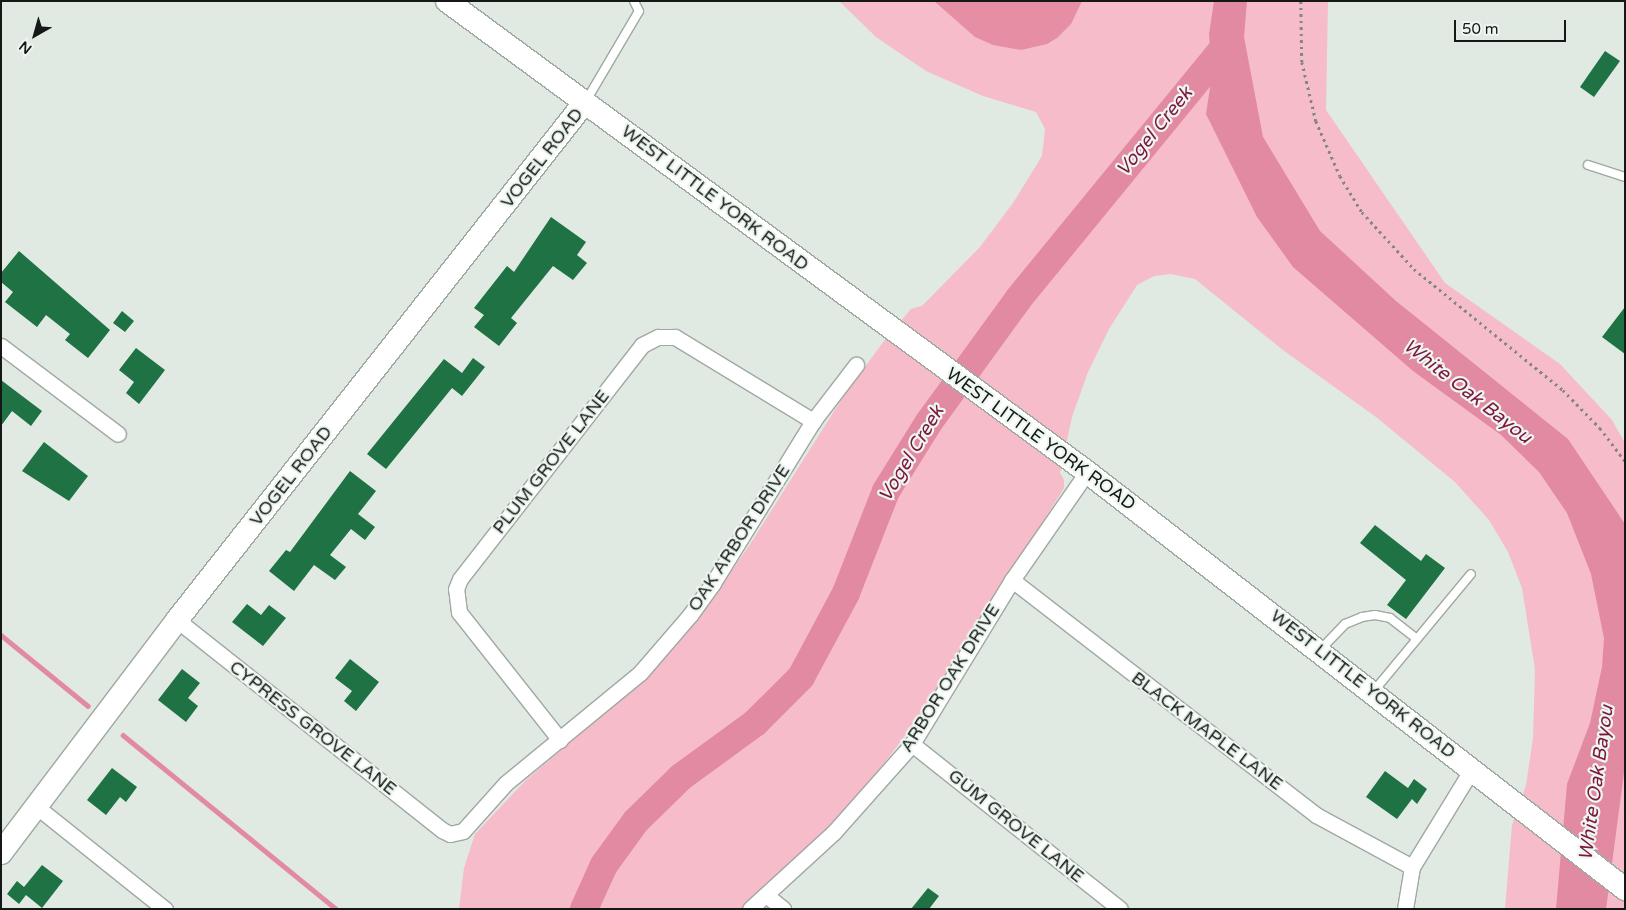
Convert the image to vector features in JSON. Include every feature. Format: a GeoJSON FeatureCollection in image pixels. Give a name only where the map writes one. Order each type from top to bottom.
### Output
{"type":"FeatureCollection","features":[{"type":"Feature","properties":{"kind":"street","name":"WEST LITTLE YORK ROAD"},"geometry":{"type":"LineString","coordinates":[[447,1],[1087,472],[1320,650],[1625,889]]}},
{"type":"Feature","properties":{"kind":"street","name":"VOGEL ROAD"},"geometry":{"type":"LineString","coordinates":[[1,853],[178,620],[586,102]]}},
{"type":"Feature","properties":{"kind":"street","name":"PLUM GROVE LANE"},"geometry":{"type":"LineString","coordinates":[[560,740],[459,612],[456,589],[460,579],[642,345],[658,337],[675,337],[813,421]]}},
{"type":"Feature","properties":{"kind":"street"},"geometry":{"type":"LineString","coordinates":[[1,346],[118,434]]}},
{"type":"Feature","properties":{"kind":"street","name":"OAK ARBOR DRIVE"},"geometry":{"type":"LineString","coordinates":[[450,834],[463,831],[506,783],[640,673],[690,615],[713,583],[813,421],[856,365]]}},
{"type":"Feature","properties":{"kind":"street","name":"ARBOR OAK DRIVE"},"geometry":{"type":"LineString","coordinates":[[750,909],[834,832],[912,744],[1012,580],[1087,472]]}},
{"type":"Feature","properties":{"kind":"street","name":"BLACK MAPLE LANE"},"geometry":{"type":"LineString","coordinates":[[1012,580],[1316,815],[1412,867]]}},
{"type":"Feature","properties":{"kind":"street","name":"CYPRESS GROVE LANE"},"geometry":{"type":"LineString","coordinates":[[178,620],[450,834]]}},
{"type":"Feature","properties":{"kind":"street","name":"GUM GROVE LANE"},"geometry":{"type":"LineString","coordinates":[[912,744],[1120,909]]}},
{"type":"Feature","properties":{"kind":"street"},"geometry":{"type":"LineString","coordinates":[[1405,909],[1412,867],[1472,769]]}},
{"type":"Feature","properties":{"kind":"street"},"geometry":{"type":"LineString","coordinates":[[37,807],[165,909]]}},
{"type":"Feature","properties":{"kind":"street"},"geometry":{"type":"LineString","coordinates":[[766,896],[783,909]]}},
{"type":"Feature","properties":{"kind":"lane"},"geometry":{"type":"LineString","coordinates":[[586,102],[639,11],[634,1]]}},
{"type":"Feature","properties":{"kind":"lane"},"geometry":{"type":"LineString","coordinates":[[1588,165],[1625,178]]}},
{"type":"Feature","properties":{"kind":"lane"},"geometry":{"type":"LineString","coordinates":[[1373,692],[1472,574]]}},
{"type":"Feature","properties":{"kind":"lane"},"geometry":{"type":"LineString","coordinates":[[1320,650],[1345,624],[1375,615],[1390,618],[1417,639]]}},
{"type":"Feature","properties":{"kind":"path"},"geometry":{"type":"LineString","coordinates":[[1302,1],[1302,62],[1316,121],[1340,176],[1362,212],[1414,269],[1563,390],[1600,428],[1625,462]]}},
{"type":"Feature","properties":{"kind":"shaded area"},"geometry":{"type":"Polygon","coordinates":[[[839,1],[1328,1],[1326,110],[1445,283],[1560,364],[1612,420],[1625,443],[1625,909],[1505,909],[1512,825],[1526,785],[1533,738],[1535,669],[1522,588],[1508,552],[1489,520],[1455,482],[1376,417],[1283,350],[1195,279],[1171,274],[1154,276],[1137,285],[1109,329],[1088,372],[1072,417],[1060,473],[1064,480],[1064,488],[931,700],[886,761],[837,819],[758,895],[741,909],[459,909],[464,868],[475,834],[526,780],[639,684],[698,618],[749,546],[843,397],[884,341],[911,309],[922,306],[980,247],[1013,203],[1042,156],[1045,129],[1036,112],[983,96],[926,71],[876,37],[839,1]]]}},
{"type":"Feature","properties":{"kind":"shaded area"},"geometry":{"type":"Polygon","coordinates":[[[934,1],[1082,1],[1071,24],[1057,38],[1047,44],[1021,50],[993,45],[975,37],[934,1]]]}},
{"type":"Feature","properties":{"kind":"water","name":"White Oak Bayou"},"geometry":{"type":"Polygon","coordinates":[[[1214,1],[1247,1],[1244,37],[1263,137],[1320,231],[1396,301],[1568,439],[1625,524],[1625,765],[1606,909],[1556,909],[1567,784],[1590,723],[1602,667],[1604,638],[1591,574],[1567,513],[1539,472],[1501,435],[1413,371],[1293,267],[1257,217],[1206,114],[1212,75],[1209,34],[1214,1]]]}},
{"type":"Feature","properties":{"kind":"building"},"geometry":{"type":"Polygon","coordinates":[[[1605,51],[1620,61],[1594,97],[1580,87],[1605,51]]]}},
{"type":"Feature","properties":{"kind":"building"},"geometry":{"type":"Polygon","coordinates":[[[551,217],[586,242],[577,255],[587,263],[573,280],[553,266],[511,318],[517,323],[499,346],[474,327],[484,315],[474,308],[507,266],[514,272],[551,217]]]}},
{"type":"Feature","properties":{"kind":"building"},"geometry":{"type":"Polygon","coordinates":[[[19,251],[110,330],[88,358],[65,340],[70,334],[46,315],[37,327],[5,302],[13,292],[1,282],[1,273],[19,251]]]}},
{"type":"Feature","properties":{"kind":"building"},"geometry":{"type":"Polygon","coordinates":[[[1625,307],[1625,354],[1602,337],[1625,307]]]}},
{"type":"Feature","properties":{"kind":"building"},"geometry":{"type":"Polygon","coordinates":[[[122,311],[134,321],[125,332],[113,323],[122,311]]]}},
{"type":"Feature","properties":{"kind":"building"},"geometry":{"type":"Polygon","coordinates":[[[136,348],[165,370],[139,404],[126,393],[134,382],[119,370],[136,348]]]}},
{"type":"Feature","properties":{"kind":"building"},"geometry":{"type":"Polygon","coordinates":[[[473,358],[485,367],[462,396],[452,388],[386,469],[367,454],[444,359],[462,373],[473,358]]]}},
{"type":"Feature","properties":{"kind":"building"},"geometry":{"type":"Polygon","coordinates":[[[1,380],[42,411],[31,426],[12,411],[1,426],[1,380]]]}},
{"type":"Feature","properties":{"kind":"building"},"geometry":{"type":"Polygon","coordinates":[[[44,442],[88,476],[69,501],[22,471],[44,442]]]}},
{"type":"Feature","properties":{"kind":"building"},"geometry":{"type":"Polygon","coordinates":[[[350,471],[376,491],[358,514],[375,527],[365,540],[351,529],[330,555],[346,567],[335,580],[314,565],[294,591],[269,571],[286,550],[290,552],[350,471]]]}},
{"type":"Feature","properties":{"kind":"building"},"geometry":{"type":"Polygon","coordinates":[[[1375,525],[1421,561],[1426,554],[1445,568],[1406,619],[1387,605],[1406,580],[1360,543],[1375,525]]]}},
{"type":"Feature","properties":{"kind":"building"},"geometry":{"type":"Polygon","coordinates":[[[247,604],[261,615],[269,605],[286,618],[263,646],[232,622],[247,604]]]}},
{"type":"Feature","properties":{"kind":"building"},"geometry":{"type":"Polygon","coordinates":[[[350,659],[379,682],[356,711],[344,701],[352,691],[335,678],[350,659]]]}},
{"type":"Feature","properties":{"kind":"building"},"geometry":{"type":"Polygon","coordinates":[[[182,669],[200,683],[188,698],[198,706],[186,722],[158,700],[182,669]]]}},
{"type":"Feature","properties":{"kind":"building"},"geometry":{"type":"Polygon","coordinates":[[[112,768],[137,787],[126,802],[120,797],[106,815],[87,800],[112,768]]]}},
{"type":"Feature","properties":{"kind":"building"},"geometry":{"type":"Polygon","coordinates":[[[1385,771],[1408,788],[1414,779],[1427,789],[1417,804],[1412,799],[1397,819],[1366,797],[1385,771]]]}},
{"type":"Feature","properties":{"kind":"building"},"geometry":{"type":"Polygon","coordinates":[[[42,865],[63,881],[42,908],[26,895],[19,904],[7,894],[17,881],[24,887],[42,865]]]}},
{"type":"Feature","properties":{"kind":"building"},"geometry":{"type":"Polygon","coordinates":[[[928,888],[939,896],[929,909],[911,909],[928,888]]]}},
{"type":"Feature","properties":{"kind":"waterway","name":"Vogel Creek"},"geometry":{"type":"LineString","coordinates":[[584,909],[604,865],[636,821],[681,777],[755,723],[801,677],[846,593],[886,491],[929,422],[1019,298],[1223,49]]}},
{"type":"Feature","properties":{"kind":"waterway"},"geometry":{"type":"LineString","coordinates":[[1,635],[88,706]]}},
{"type":"Feature","properties":{"kind":"waterway"},"geometry":{"type":"LineString","coordinates":[[123,735],[336,909]]}}]}
